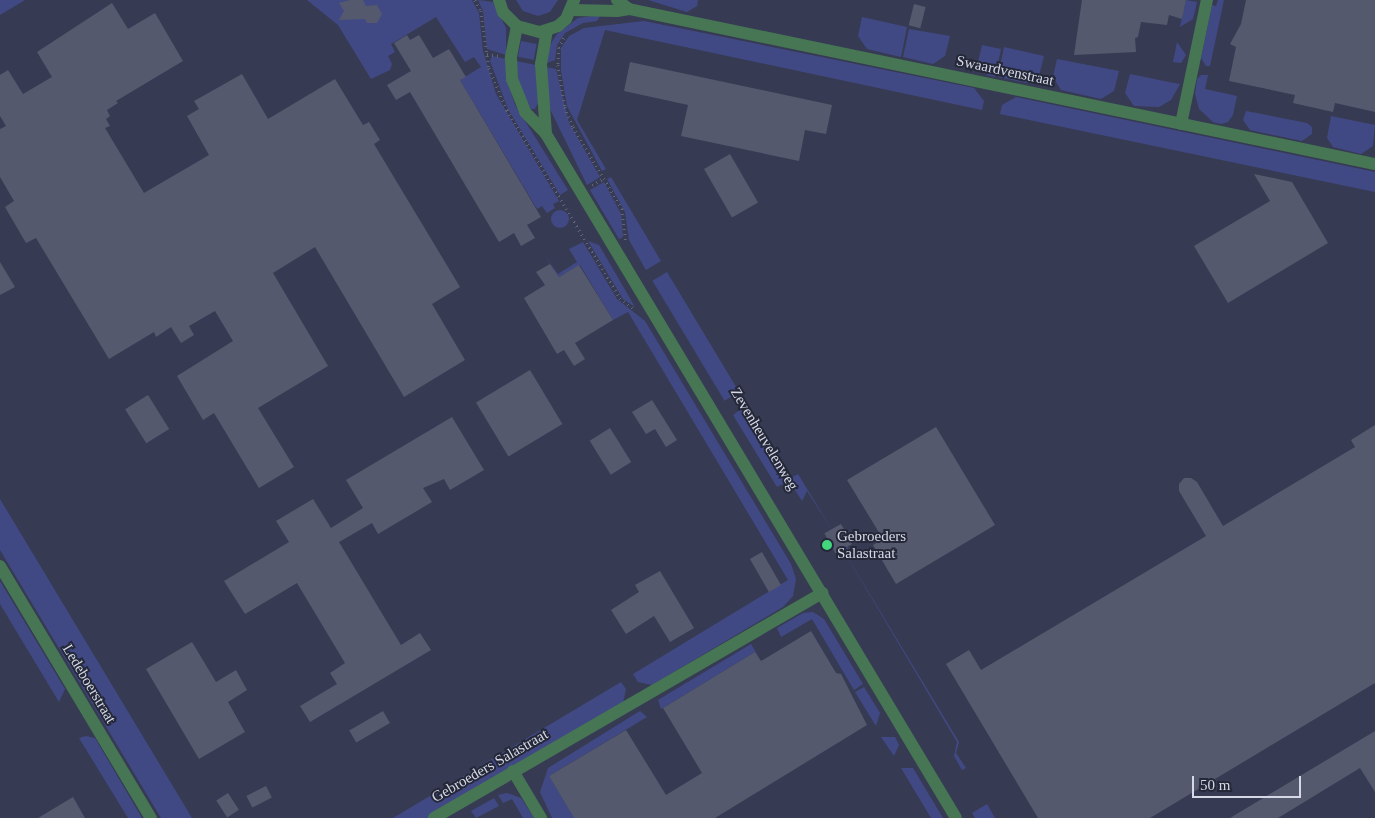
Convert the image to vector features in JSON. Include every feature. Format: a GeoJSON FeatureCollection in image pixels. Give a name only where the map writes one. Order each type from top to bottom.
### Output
{"type":"FeatureCollection","features":[{"type":"Feature","properties":{"kind":"street"},"geometry":{"type":"LineString","coordinates":[[499,0],[503,12],[516,26],[532,32],[548,31],[562,22],[573,5]]}},
{"type":"Feature","properties":{"kind":"street","name":"Swaardvenstraat"},"geometry":{"type":"LineString","coordinates":[[617,0],[629,9]]}},
{"type":"Feature","properties":{"kind":"street"},"geometry":{"type":"LineString","coordinates":[[1181,124],[1207,0]]}},
{"type":"Feature","properties":{"kind":"street","name":"Swaardvenstraat"},"geometry":{"type":"LineString","coordinates":[[573,5],[617,11],[629,9],[1375,164]]}},
{"type":"Feature","properties":{"kind":"street","name":"Zevenheuvelenweg"},"geometry":{"type":"LineString","coordinates":[[516,26],[511,58],[515,92],[525,112],[546,134],[956,818]]}},
{"type":"Feature","properties":{"kind":"street","name":"Zevenheuvelenweg"},"geometry":{"type":"LineString","coordinates":[[546,134],[541,64],[548,31]]}},
{"type":"Feature","properties":{"kind":"street","name":"Ledeboerstraat"},"geometry":{"type":"LineString","coordinates":[[0,566],[151,818]]}},
{"type":"Feature","properties":{"kind":"street","name":"Gebroeders Salastraat"},"geometry":{"type":"LineString","coordinates":[[434,818],[822,593]]}},
{"type":"Feature","properties":{"kind":"street"},"geometry":{"type":"LineString","coordinates":[[513,771],[541,818]]}},
{"type":"Feature","properties":{"kind":"path"},"geometry":{"type":"LineString","coordinates":[[475,0],[481,11],[487,54],[507,110],[620,298],[639,312]]}},
{"type":"Feature","properties":{"kind":"path"},"geometry":{"type":"LineString","coordinates":[[566,35],[559,48],[558,66],[569,118],[622,209],[627,242]]}},
{"type":"Feature","properties":{"kind":"shaded area"},"geometry":{"type":"Polygon","coordinates":[[[0,0],[1375,0],[1375,818],[0,818],[0,0]]]}},
{"type":"Feature","properties":{"kind":"shaded area"},"geometry":{"type":"Polygon","coordinates":[[[0,0],[25,0],[0,15],[0,0]]]}},
{"type":"Feature","properties":{"kind":"shaded area"},"geometry":{"type":"Polygon","coordinates":[[[307,0],[472,0],[479,13],[483,51],[496,94],[559,201],[553,204],[555,208],[547,213],[542,206],[537,209],[460,80],[481,67],[474,57],[465,62],[436,17],[391,44],[395,52],[388,56],[392,64],[390,70],[371,79],[338,25],[307,0]]]}},
{"type":"Feature","properties":{"kind":"shaded area"},"geometry":{"type":"Polygon","coordinates":[[[478,0],[493,2],[506,28],[506,55],[487,49],[483,11],[478,0]]]}},
{"type":"Feature","properties":{"kind":"shaded area"},"geometry":{"type":"Polygon","coordinates":[[[516,0],[558,0],[550,12],[538,16],[523,11],[516,0]]]}},
{"type":"Feature","properties":{"kind":"shaded area"},"geometry":{"type":"Polygon","coordinates":[[[648,0],[698,0],[697,6],[687,12],[648,0]]]}},
{"type":"Feature","properties":{"kind":"shaded area"},"geometry":{"type":"Polygon","coordinates":[[[1186,0],[1197,2],[1193,19],[1180,27],[1186,0]]]}},
{"type":"Feature","properties":{"kind":"shaded area"},"geometry":{"type":"Polygon","coordinates":[[[1218,0],[1224,0],[1210,66],[1206,66],[1201,58],[1212,5],[1216,6],[1218,0]]]}},
{"type":"Feature","properties":{"kind":"shaded area"},"geometry":{"type":"Polygon","coordinates":[[[601,15],[597,21],[583,23],[565,33],[557,45],[555,60],[547,63],[550,45],[557,34],[578,18],[601,15]]]}},
{"type":"Feature","properties":{"kind":"shaded area"},"geometry":{"type":"Polygon","coordinates":[[[862,17],[907,27],[901,57],[867,49],[858,36],[862,17]]]}},
{"type":"Feature","properties":{"kind":"shaded area"},"geometry":{"type":"Polygon","coordinates":[[[644,21],[974,88],[984,101],[982,110],[605,30],[577,120],[606,169],[602,171],[567,106],[561,71],[561,48],[569,36],[584,28],[644,21]]]}},
{"type":"Feature","properties":{"kind":"shaded area"},"geometry":{"type":"Polygon","coordinates":[[[909,29],[950,36],[945,56],[933,64],[903,57],[909,29]]]}},
{"type":"Feature","properties":{"kind":"shaded area"},"geometry":{"type":"Polygon","coordinates":[[[521,41],[537,44],[534,60],[518,57],[521,41]]]}},
{"type":"Feature","properties":{"kind":"shaded area"},"geometry":{"type":"Polygon","coordinates":[[[1177,42],[1186,55],[1181,63],[1173,62],[1177,42]]]}},
{"type":"Feature","properties":{"kind":"shaded area"},"geometry":{"type":"Polygon","coordinates":[[[982,45],[1001,49],[995,77],[987,75],[978,63],[982,45]]]}},
{"type":"Feature","properties":{"kind":"shaded area"},"geometry":{"type":"Polygon","coordinates":[[[1004,47],[1044,56],[1039,76],[1026,83],[998,77],[1004,47]]]}},
{"type":"Feature","properties":{"kind":"shaded area"},"geometry":{"type":"Polygon","coordinates":[[[492,56],[506,59],[507,80],[515,105],[568,190],[560,195],[508,109],[490,61],[492,56]]]}},
{"type":"Feature","properties":{"kind":"shaded area"},"geometry":{"type":"Polygon","coordinates":[[[1057,59],[1119,71],[1114,91],[1101,99],[1061,90],[1053,77],[1057,59]]]}},
{"type":"Feature","properties":{"kind":"shaded area"},"geometry":{"type":"Polygon","coordinates":[[[516,61],[536,65],[538,103],[535,109],[531,109],[519,86],[516,61]]]}},
{"type":"Feature","properties":{"kind":"shaded area"},"geometry":{"type":"Polygon","coordinates":[[[546,67],[556,69],[569,123],[600,177],[587,185],[549,107],[546,67]]]}},
{"type":"Feature","properties":{"kind":"shaded area"},"geometry":{"type":"Polygon","coordinates":[[[1130,74],[1180,84],[1171,100],[1159,107],[1134,106],[1125,93],[1130,74]]]}},
{"type":"Feature","properties":{"kind":"shaded area"},"geometry":{"type":"Polygon","coordinates":[[[1201,75],[1208,75],[1205,89],[1237,96],[1233,115],[1228,122],[1221,124],[1213,122],[1199,109],[1195,94],[1197,79],[1201,75]]]}},
{"type":"Feature","properties":{"kind":"shaded area"},"geometry":{"type":"Polygon","coordinates":[[[1016,97],[1375,172],[1375,192],[1000,114],[1002,105],[1016,97]]]}},
{"type":"Feature","properties":{"kind":"shaded area"},"geometry":{"type":"Polygon","coordinates":[[[1246,111],[1307,123],[1312,127],[1312,134],[1302,141],[1250,130],[1243,120],[1246,111]]]}},
{"type":"Feature","properties":{"kind":"shaded area"},"geometry":{"type":"Polygon","coordinates":[[[1331,116],[1375,125],[1373,146],[1361,154],[1333,147],[1327,138],[1331,116]]]}},
{"type":"Feature","properties":{"kind":"shaded area"},"geometry":{"type":"Polygon","coordinates":[[[611,177],[661,261],[646,270],[629,240],[625,212],[607,179],[611,177]]]}},
{"type":"Feature","properties":{"kind":"shaded area"},"geometry":{"type":"Polygon","coordinates":[[[604,182],[621,214],[623,237],[619,239],[590,190],[604,182]]]}},
{"type":"Feature","properties":{"kind":"shaded area"},"geometry":{"type":"Polygon","coordinates":[[[560,210],[566,213],[569,219],[566,225],[560,228],[554,225],[551,219],[554,213],[560,210]]]}},
{"type":"Feature","properties":{"kind":"shaded area"},"geometry":{"type":"Polygon","coordinates":[[[588,241],[599,245],[635,307],[623,299],[588,241]]]}},
{"type":"Feature","properties":{"kind":"shaded area"},"geometry":{"type":"Polygon","coordinates":[[[583,242],[617,299],[645,321],[791,564],[796,579],[793,596],[783,607],[652,685],[638,682],[633,674],[788,580],[628,312],[613,320],[580,265],[559,277],[545,255],[558,274],[577,262],[569,249],[583,242]]]}},
{"type":"Feature","properties":{"kind":"shaded area"},"geometry":{"type":"Polygon","coordinates":[[[667,272],[739,392],[725,401],[652,281],[667,272]]]}},
{"type":"Feature","properties":{"kind":"shaded area"},"geometry":{"type":"Polygon","coordinates":[[[747,405],[791,478],[798,474],[832,530],[807,491],[802,501],[789,481],[777,487],[733,415],[747,405]]]}},
{"type":"Feature","properties":{"kind":"shaded area"},"geometry":{"type":"Polygon","coordinates":[[[0,499],[192,818],[161,818],[0,550],[0,499]]]}},
{"type":"Feature","properties":{"kind":"shaded area"},"geometry":{"type":"Polygon","coordinates":[[[848,547],[849,550],[845,553],[959,742],[956,753],[966,768],[962,770],[954,756],[957,742],[843,550],[848,547]]]}},
{"type":"Feature","properties":{"kind":"shaded area"},"geometry":{"type":"Polygon","coordinates":[[[0,581],[65,689],[59,702],[0,604],[0,581]]]}},
{"type":"Feature","properties":{"kind":"shaded area"},"geometry":{"type":"Polygon","coordinates":[[[813,612],[824,619],[863,684],[854,690],[812,619],[781,637],[777,628],[803,613],[813,612]]]}},
{"type":"Feature","properties":{"kind":"shaded area"},"geometry":{"type":"Polygon","coordinates":[[[751,644],[761,661],[755,652],[661,709],[658,700],[751,644]]]}},
{"type":"Feature","properties":{"kind":"shaded area"},"geometry":{"type":"Polygon","coordinates":[[[621,682],[626,689],[623,703],[431,818],[393,818],[621,682]]]}},
{"type":"Feature","properties":{"kind":"shaded area"},"geometry":{"type":"Polygon","coordinates":[[[864,687],[880,713],[876,726],[855,692],[864,687]]]}},
{"type":"Feature","properties":{"kind":"shaded area"},"geometry":{"type":"Polygon","coordinates":[[[640,711],[647,717],[549,776],[574,818],[552,818],[540,792],[548,768],[640,711]]]}},
{"type":"Feature","properties":{"kind":"shaded area"},"geometry":{"type":"Polygon","coordinates":[[[86,736],[95,738],[142,818],[128,818],[79,738],[86,736]]]}},
{"type":"Feature","properties":{"kind":"shaded area"},"geometry":{"type":"Polygon","coordinates":[[[881,737],[895,737],[899,745],[894,756],[881,737]]]}},
{"type":"Feature","properties":{"kind":"shaded area"},"geometry":{"type":"Polygon","coordinates":[[[901,768],[913,768],[943,818],[931,818],[901,768]]]}},
{"type":"Feature","properties":{"kind":"shaded area"},"geometry":{"type":"Polygon","coordinates":[[[507,793],[521,798],[534,818],[523,818],[512,799],[503,803],[498,795],[507,793]]]}},
{"type":"Feature","properties":{"kind":"shaded area"},"geometry":{"type":"Polygon","coordinates":[[[494,798],[499,806],[476,818],[471,811],[494,798]]]}},
{"type":"Feature","properties":{"kind":"shaded area"},"geometry":{"type":"Polygon","coordinates":[[[987,804],[995,818],[975,818],[972,813],[987,804]]]}},
{"type":"Feature","properties":{"kind":"building"},"geometry":{"type":"Polygon","coordinates":[[[350,0],[363,0],[366,6],[377,5],[382,14],[377,23],[367,23],[365,19],[339,20],[344,11],[339,3],[350,0]]]}},
{"type":"Feature","properties":{"kind":"building"},"geometry":{"type":"Polygon","coordinates":[[[1082,0],[1186,0],[1182,19],[1169,15],[1167,25],[1141,22],[1138,37],[1135,38],[1136,52],[1074,55],[1082,0]]]}},
{"type":"Feature","properties":{"kind":"building"},"geometry":{"type":"Polygon","coordinates":[[[1246,0],[1375,0],[1375,112],[1335,103],[1333,112],[1293,103],[1295,95],[1229,81],[1236,47],[1230,44],[1241,24],[1246,0]]]}},
{"type":"Feature","properties":{"kind":"building"},"geometry":{"type":"Polygon","coordinates":[[[112,3],[128,29],[155,13],[183,61],[116,101],[118,103],[107,110],[110,116],[106,119],[110,126],[105,128],[144,193],[209,155],[187,116],[199,109],[194,101],[242,74],[268,119],[335,79],[363,125],[369,122],[380,140],[374,144],[460,287],[432,304],[465,360],[404,397],[315,247],[273,273],[328,366],[258,408],[294,467],[259,488],[214,413],[203,420],[177,376],[233,341],[215,311],[189,326],[194,335],[181,343],[171,327],[156,337],[154,332],[109,359],[36,238],[26,243],[5,207],[14,201],[0,177],[0,129],[6,126],[0,116],[0,75],[8,70],[23,94],[52,77],[37,52],[112,3]]]}},
{"type":"Feature","properties":{"kind":"building"},"geometry":{"type":"Polygon","coordinates":[[[914,4],[926,7],[920,28],[909,25],[914,4]]]}},
{"type":"Feature","properties":{"kind":"building"},"geometry":{"type":"Polygon","coordinates":[[[407,35],[410,40],[419,35],[433,58],[449,49],[466,77],[460,80],[541,217],[527,225],[535,238],[521,246],[514,233],[499,242],[410,92],[396,100],[387,85],[411,71],[394,43],[407,35]]]}},
{"type":"Feature","properties":{"kind":"building"},"geometry":{"type":"Polygon","coordinates":[[[630,62],[832,105],[826,134],[805,130],[799,161],[681,136],[688,105],[624,91],[630,62]]]}},
{"type":"Feature","properties":{"kind":"building"},"geometry":{"type":"Polygon","coordinates":[[[730,154],[758,202],[732,217],[704,169],[730,154]]]}},
{"type":"Feature","properties":{"kind":"building"},"geometry":{"type":"Polygon","coordinates":[[[1254,174],[1292,182],[1328,243],[1228,303],[1194,246],[1270,201],[1254,174]]]}},
{"type":"Feature","properties":{"kind":"building"},"geometry":{"type":"Polygon","coordinates":[[[0,262],[15,287],[0,295],[0,262]]]}},
{"type":"Feature","properties":{"kind":"building"},"geometry":{"type":"Polygon","coordinates":[[[550,264],[559,277],[579,265],[613,320],[575,343],[585,359],[574,366],[564,350],[557,354],[524,298],[545,285],[536,272],[550,264]]]}},
{"type":"Feature","properties":{"kind":"building"},"geometry":{"type":"Polygon","coordinates":[[[530,370],[562,424],[508,456],[476,402],[530,370]]]}},
{"type":"Feature","properties":{"kind":"building"},"geometry":{"type":"Polygon","coordinates":[[[148,395],[169,429],[146,443],[125,409],[148,395]]]}},
{"type":"Feature","properties":{"kind":"building"},"geometry":{"type":"Polygon","coordinates":[[[652,400],[677,440],[666,447],[655,429],[646,434],[632,412],[652,400]]]}},
{"type":"Feature","properties":{"kind":"building"},"geometry":{"type":"Polygon","coordinates":[[[452,417],[484,470],[450,490],[444,479],[423,488],[432,502],[378,534],[372,523],[339,542],[401,645],[420,633],[431,650],[310,722],[300,706],[337,684],[330,673],[345,663],[297,583],[245,614],[224,581],[289,542],[276,521],[313,499],[331,528],[363,508],[346,480],[452,417]]]}},
{"type":"Feature","properties":{"kind":"building"},"geometry":{"type":"Polygon","coordinates":[[[1375,425],[1375,683],[1150,818],[1038,818],[946,664],[969,650],[981,670],[1206,536],[1179,491],[1179,484],[1184,478],[1191,478],[1197,482],[1223,526],[1355,447],[1351,440],[1375,425]]]}},
{"type":"Feature","properties":{"kind":"building"},"geometry":{"type":"Polygon","coordinates":[[[936,427],[995,525],[896,584],[873,545],[883,539],[847,480],[936,427]]]}},
{"type":"Feature","properties":{"kind":"building"},"geometry":{"type":"Polygon","coordinates":[[[610,428],[631,462],[611,475],[590,441],[610,428]]]}},
{"type":"Feature","properties":{"kind":"building"},"geometry":{"type":"Polygon","coordinates":[[[841,524],[852,544],[836,553],[824,533],[841,524]]]}},
{"type":"Feature","properties":{"kind":"building"},"geometry":{"type":"Polygon","coordinates":[[[762,552],[781,585],[769,592],[750,559],[762,552]]]}},
{"type":"Feature","properties":{"kind":"building"},"geometry":{"type":"Polygon","coordinates":[[[660,571],[694,628],[670,642],[654,616],[626,634],[611,610],[639,592],[635,585],[660,571]]]}},
{"type":"Feature","properties":{"kind":"building"},"geometry":{"type":"Polygon","coordinates":[[[811,631],[836,673],[841,674],[867,725],[715,818],[574,818],[549,776],[626,730],[666,795],[702,773],[663,708],[755,652],[761,661],[811,631]]]}},
{"type":"Feature","properties":{"kind":"building"},"geometry":{"type":"Polygon","coordinates":[[[192,642],[216,682],[236,670],[247,690],[228,702],[245,732],[199,759],[146,669],[192,642]]]}},
{"type":"Feature","properties":{"kind":"building"},"geometry":{"type":"Polygon","coordinates":[[[383,711],[390,723],[356,743],[349,730],[383,711]]]}},
{"type":"Feature","properties":{"kind":"building"},"geometry":{"type":"Polygon","coordinates":[[[1375,731],[1375,792],[1360,768],[1278,818],[1230,818],[1375,731]]]}},
{"type":"Feature","properties":{"kind":"building"},"geometry":{"type":"Polygon","coordinates":[[[266,786],[272,798],[252,808],[246,796],[266,786]]]}},
{"type":"Feature","properties":{"kind":"building"},"geometry":{"type":"Polygon","coordinates":[[[228,793],[239,810],[227,817],[216,801],[228,793]]]}},
{"type":"Feature","properties":{"kind":"building"},"geometry":{"type":"Polygon","coordinates":[[[73,797],[85,818],[38,818],[73,797]]]}},
{"type":"Feature","properties":{"kind":"place","name":"Gebroeders Salastraat"},"geometry":{"type":"Point","coordinates":[827,545]}}]}
